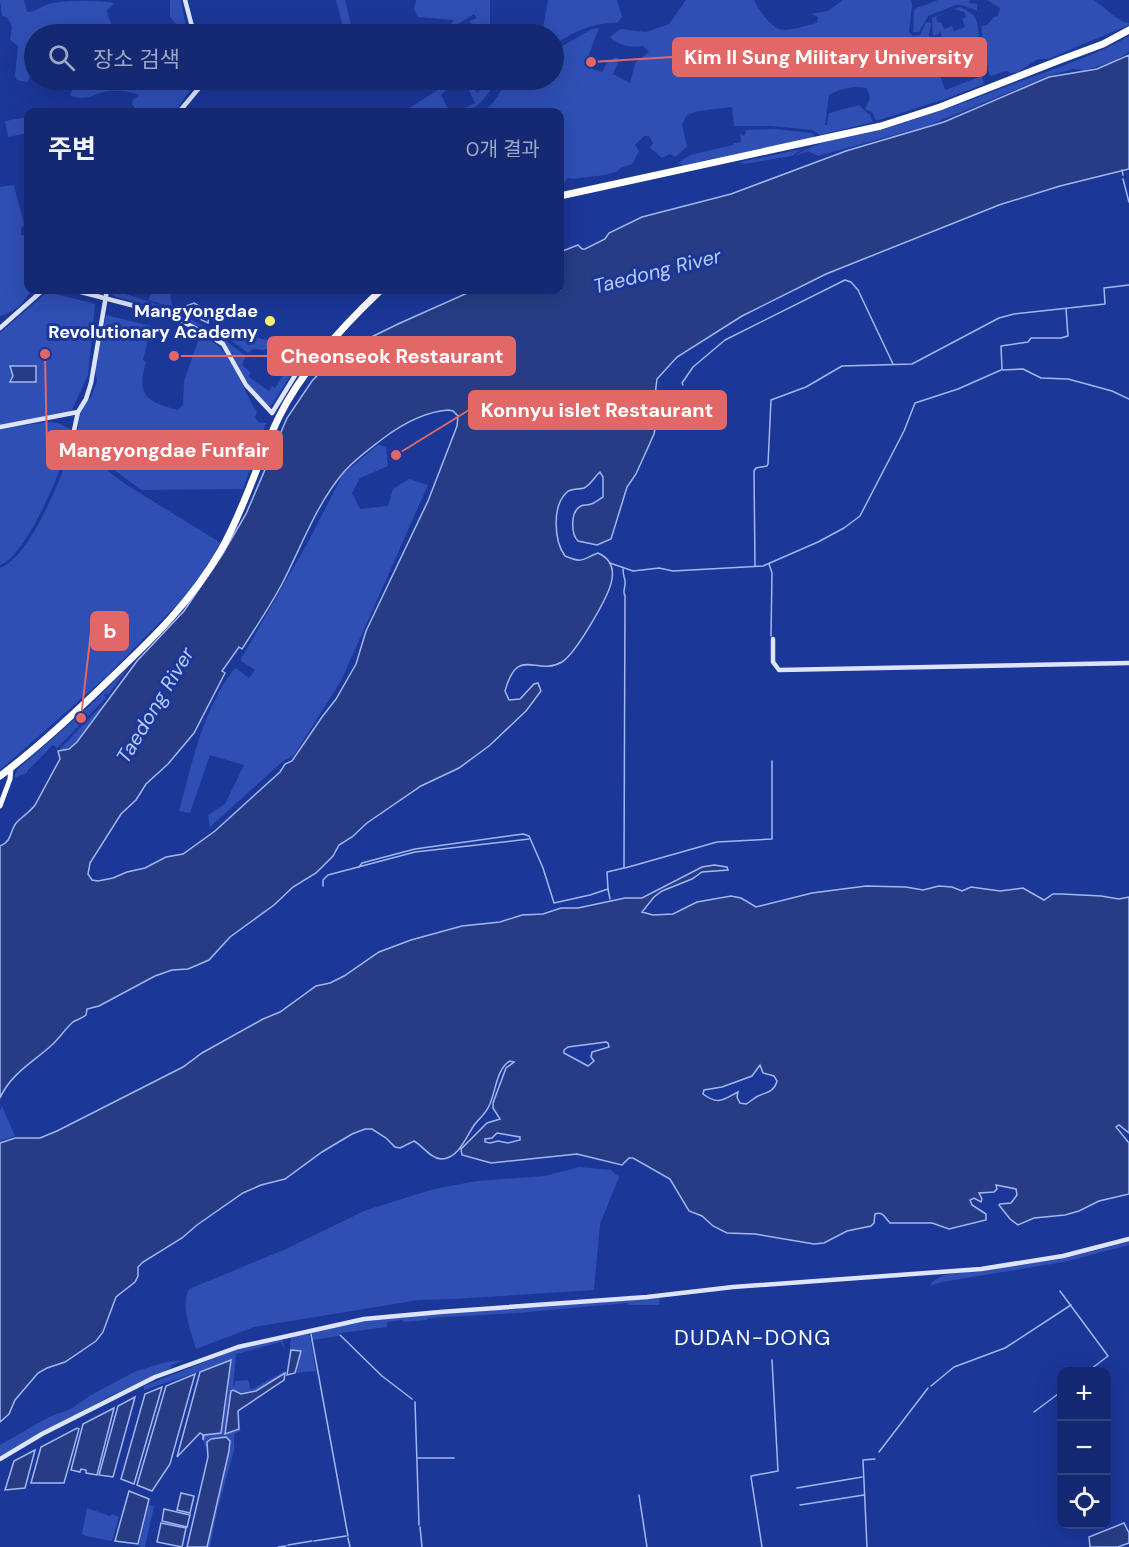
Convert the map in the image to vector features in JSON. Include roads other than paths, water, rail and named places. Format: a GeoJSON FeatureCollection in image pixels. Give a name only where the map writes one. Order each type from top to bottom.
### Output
{"type":"FeatureCollection","features":[{"type":"Feature","properties":{"kind":"highway"},"geometry":{"type":"LineString","coordinates":[[564,195],[881,126],[952,102],[1103,44],[1129,30]]}},
{"type":"Feature","properties":{"kind":"highway"},"geometry":{"type":"LineString","coordinates":[[0,776],[55,732],[177,614],[221,550],[284,407],[331,342],[377,294]]}},
{"type":"Feature","properties":{"kind":"main road"},"geometry":{"type":"LineString","coordinates":[[0,806],[10,779],[11,768]]}},
{"type":"Feature","properties":{"kind":"street"},"geometry":{"type":"LineString","coordinates":[[185,0],[191,24]]}},
{"type":"Feature","properties":{"kind":"street"},"geometry":{"type":"LineString","coordinates":[[182,108],[197,90]]}},
{"type":"Feature","properties":{"kind":"street"},"geometry":{"type":"LineString","coordinates":[[0,328],[38,294]]}},
{"type":"Feature","properties":{"kind":"street"},"geometry":{"type":"LineString","coordinates":[[90,294],[170,315],[219,340],[246,385],[272,413],[310,351],[331,342]]}},
{"type":"Feature","properties":{"kind":"street"},"geometry":{"type":"LineString","coordinates":[[70,449],[78,412],[86,399],[91,383],[106,294]]}},
{"type":"Feature","properties":{"kind":"street"},"geometry":{"type":"LineString","coordinates":[[0,427],[78,412]]}},
{"type":"Feature","properties":{"kind":"street"},"geometry":{"type":"LineString","coordinates":[[773,639],[773,662],[779,670],[1129,663]]}},
{"type":"Feature","properties":{"kind":"street"},"geometry":{"type":"LineString","coordinates":[[0,1459],[42,1434],[155,1377],[238,1347],[356,1321],[388,1316],[647,1297],[733,1287],[981,1269],[1063,1256],[1129,1239]]}},
{"type":"Feature","properties":{"kind":"water","name":"Taedong River"},"geometry":{"type":"Polygon","coordinates":[[[1129,55],[1129,169],[1060,186],[999,205],[826,274],[742,316],[677,357],[657,379],[655,395],[657,419],[654,434],[636,474],[627,487],[611,539],[597,545],[578,541],[573,528],[573,517],[577,509],[603,497],[603,477],[600,472],[586,487],[570,490],[561,499],[556,524],[561,550],[565,556],[580,560],[598,553],[610,563],[612,579],[599,610],[568,657],[553,666],[522,665],[510,677],[505,691],[509,700],[520,699],[534,684],[538,683],[541,691],[526,711],[489,746],[459,768],[421,786],[367,823],[339,845],[333,856],[316,873],[293,887],[274,905],[230,937],[209,960],[188,969],[172,970],[155,976],[99,1006],[87,1009],[86,1015],[73,1022],[53,1044],[10,1081],[0,1098],[0,846],[9,839],[17,822],[35,805],[60,759],[58,751],[69,749],[77,742],[137,661],[184,611],[222,555],[246,514],[287,418],[312,381],[334,358],[343,351],[398,324],[465,294],[564,294],[564,250],[578,245],[585,249],[605,239],[609,233],[642,217],[731,194],[846,151],[944,122],[1049,77],[1097,69],[1129,55]],[[448,410],[431,413],[399,427],[358,458],[333,485],[268,608],[242,649],[239,647],[222,671],[225,673],[194,733],[121,814],[90,863],[88,874],[92,880],[113,878],[145,868],[166,857],[183,854],[215,831],[280,772],[285,764],[292,761],[336,699],[356,664],[366,631],[428,501],[457,426],[458,416],[448,410]]]}},
{"type":"Feature","properties":{"kind":"water"},"geometry":{"type":"Polygon","coordinates":[[[194,303],[209,316],[208,323],[185,312],[186,306],[194,303]]]}},
{"type":"Feature","properties":{"kind":"water"},"geometry":{"type":"Polygon","coordinates":[[[10,366],[36,366],[36,382],[10,382],[13,376],[10,366]]]}},
{"type":"Feature","properties":{"kind":"water"},"geometry":{"type":"Polygon","coordinates":[[[714,865],[727,867],[728,870],[702,872],[692,879],[662,891],[642,912],[653,915],[673,914],[697,902],[731,896],[741,898],[756,907],[812,893],[866,886],[906,887],[923,890],[939,886],[962,891],[971,887],[1000,891],[1023,888],[1044,900],[1053,894],[1119,899],[1129,897],[1129,1133],[1119,1125],[1116,1127],[1129,1143],[1129,1194],[1099,1201],[1065,1215],[1034,1218],[1018,1225],[999,1205],[1011,1203],[1017,1195],[1016,1189],[996,1185],[997,1189],[994,1192],[979,1193],[981,1202],[974,1198],[970,1200],[972,1205],[986,1214],[986,1220],[949,1229],[932,1223],[890,1223],[878,1213],[875,1214],[874,1223],[871,1226],[847,1231],[824,1243],[814,1244],[755,1234],[727,1233],[713,1226],[702,1216],[689,1211],[670,1179],[633,1158],[629,1158],[622,1165],[577,1154],[491,1163],[462,1155],[461,1149],[487,1123],[500,1119],[493,1108],[493,1103],[506,1068],[514,1062],[510,1061],[499,1075],[488,1109],[453,1155],[447,1158],[437,1158],[414,1141],[400,1148],[395,1147],[372,1129],[365,1129],[322,1152],[285,1179],[261,1185],[243,1193],[182,1238],[143,1262],[138,1267],[135,1282],[116,1297],[103,1332],[96,1341],[65,1362],[38,1373],[15,1400],[9,1414],[0,1422],[0,1143],[15,1138],[40,1138],[57,1131],[183,1067],[202,1053],[280,1012],[316,986],[330,983],[344,976],[379,952],[411,940],[462,926],[500,922],[522,915],[543,914],[561,908],[578,908],[625,898],[642,898],[702,867],[714,865]],[[606,1042],[568,1047],[564,1053],[588,1066],[594,1061],[591,1057],[592,1052],[609,1047],[606,1042]],[[760,1065],[752,1076],[722,1087],[704,1090],[703,1094],[717,1100],[725,1099],[738,1092],[737,1097],[740,1103],[746,1104],[772,1090],[776,1085],[777,1081],[774,1076],[763,1073],[760,1065]],[[497,1133],[492,1138],[485,1139],[485,1142],[508,1143],[520,1140],[520,1137],[497,1133]]]}},
{"type":"Feature","properties":{"kind":"water"},"geometry":{"type":"Polygon","coordinates":[[[291,1350],[301,1351],[295,1373],[287,1375],[291,1350]]]}},
{"type":"Feature","properties":{"kind":"water"},"geometry":{"type":"Polygon","coordinates":[[[231,1360],[221,1433],[204,1435],[203,1440],[203,1435],[200,1433],[177,1457],[200,1372],[231,1360]]]}},
{"type":"Feature","properties":{"kind":"water"},"geometry":{"type":"Polygon","coordinates":[[[285,1373],[284,1380],[238,1411],[239,1429],[225,1434],[231,1391],[241,1394],[256,1391],[285,1373]]]}},
{"type":"Feature","properties":{"kind":"water"},"geometry":{"type":"Polygon","coordinates":[[[195,1374],[170,1464],[152,1491],[137,1485],[166,1386],[195,1374]]]}},
{"type":"Feature","properties":{"kind":"water"},"geometry":{"type":"Polygon","coordinates":[[[162,1387],[134,1484],[121,1479],[145,1394],[162,1387]]]}},
{"type":"Feature","properties":{"kind":"water"},"geometry":{"type":"Polygon","coordinates":[[[135,1397],[113,1477],[99,1475],[118,1406],[135,1397]]]}},
{"type":"Feature","properties":{"kind":"water"},"geometry":{"type":"Polygon","coordinates":[[[114,1408],[97,1475],[86,1473],[86,1470],[81,1469],[80,1472],[71,1470],[83,1424],[114,1408]]]}},
{"type":"Feature","properties":{"kind":"water"},"geometry":{"type":"Polygon","coordinates":[[[79,1429],[64,1483],[31,1483],[41,1447],[79,1429]]]}},
{"type":"Feature","properties":{"kind":"water"},"geometry":{"type":"Polygon","coordinates":[[[226,1437],[230,1441],[229,1451],[207,1547],[187,1547],[208,1457],[207,1442],[211,1439],[226,1437]]]}},
{"type":"Feature","properties":{"kind":"water"},"geometry":{"type":"Polygon","coordinates":[[[35,1450],[25,1488],[5,1490],[14,1461],[35,1450]]]}},
{"type":"Feature","properties":{"kind":"water"},"geometry":{"type":"Polygon","coordinates":[[[129,1491],[149,1499],[138,1544],[115,1541],[129,1491]]]}},
{"type":"Feature","properties":{"kind":"water"},"geometry":{"type":"Polygon","coordinates":[[[181,1493],[194,1496],[190,1513],[177,1510],[181,1493]]]}},
{"type":"Feature","properties":{"kind":"water"},"geometry":{"type":"Polygon","coordinates":[[[164,1509],[190,1515],[187,1527],[162,1521],[164,1509]]]}},
{"type":"Feature","properties":{"kind":"water"},"geometry":{"type":"Polygon","coordinates":[[[161,1523],[186,1528],[182,1547],[157,1542],[161,1523]]]}},
{"type":"Feature","properties":{"kind":"water"},"geometry":{"type":"Polygon","coordinates":[[[1124,1523],[1129,1533],[1129,1543],[1118,1547],[1090,1547],[1089,1537],[1124,1523]]]}},
{"type":"Feature","properties":{"kind":"waterway"},"geometry":{"type":"LineString","coordinates":[[1122,170],[1123,175]]}},
{"type":"Feature","properties":{"kind":"waterway"},"geometry":{"type":"LineString","coordinates":[[1123,179],[1129,202]]}},
{"type":"Feature","properties":{"kind":"waterway"},"geometry":{"type":"LineString","coordinates":[[683,385],[682,383],[693,367],[725,340],[845,280],[851,282],[858,290],[893,364]]}},
{"type":"Feature","properties":{"kind":"waterway"},"geometry":{"type":"LineString","coordinates":[[755,566],[754,471],[768,464],[771,400],[806,387],[842,366],[912,364],[999,318],[1014,314],[1105,304],[1104,288],[1129,285]]}},
{"type":"Feature","properties":{"kind":"waterway"},"geometry":{"type":"LineString","coordinates":[[1002,369],[1001,346],[1028,342],[1031,338],[1068,336],[1066,309]]}},
{"type":"Feature","properties":{"kind":"waterway"},"geometry":{"type":"LineString","coordinates":[[1002,370],[1023,369],[1041,378],[1068,379],[1112,391],[1129,399]]}},
{"type":"Feature","properties":{"kind":"waterway"},"geometry":{"type":"LineString","coordinates":[[610,563],[633,571],[659,568],[673,571],[763,566],[818,542],[860,516],[904,431],[915,403],[958,389],[1001,370]]}},
{"type":"Feature","properties":{"kind":"waterway"},"geometry":{"type":"LineString","coordinates":[[769,564],[772,573],[771,636]]}},
{"type":"Feature","properties":{"kind":"waterway"},"geometry":{"type":"LineString","coordinates":[[608,889],[607,872],[624,868],[625,583],[623,569]]}},
{"type":"Feature","properties":{"kind":"waterway"},"geometry":{"type":"LineString","coordinates":[[625,868],[717,842],[772,839],[772,761]]}},
{"type":"Feature","properties":{"kind":"waterway"},"geometry":{"type":"LineString","coordinates":[[359,867],[362,863],[415,849],[523,834],[529,836],[543,868],[554,903],[608,889],[610,899]]}},
{"type":"Feature","properties":{"kind":"waterway"},"geometry":{"type":"LineString","coordinates":[[323,886],[323,880],[328,875],[415,852],[529,839]]}},
{"type":"Feature","properties":{"kind":"waterway"},"geometry":{"type":"LineString","coordinates":[[1060,1291],[1108,1356],[1094,1367]]}},
{"type":"Feature","properties":{"kind":"waterway"},"geometry":{"type":"LineString","coordinates":[[931,1386],[954,1367],[1005,1348],[1071,1305]]}},
{"type":"Feature","properties":{"kind":"waterway"},"geometry":{"type":"LineString","coordinates":[[311,1334],[348,1536]]}},
{"type":"Feature","properties":{"kind":"waterway"},"geometry":{"type":"LineString","coordinates":[[340,1335],[382,1376],[412,1399]]}},
{"type":"Feature","properties":{"kind":"waterway"},"geometry":{"type":"LineString","coordinates":[[751,1476],[778,1471],[772,1360]]}},
{"type":"Feature","properties":{"kind":"waterway"},"geometry":{"type":"LineString","coordinates":[[879,1452],[928,1388]]}},
{"type":"Feature","properties":{"kind":"waterway"},"geometry":{"type":"LineString","coordinates":[[1034,1412],[1057,1395]]}},
{"type":"Feature","properties":{"kind":"waterway"},"geometry":{"type":"LineString","coordinates":[[415,1402],[419,1525]]}},
{"type":"Feature","properties":{"kind":"waterway"},"geometry":{"type":"LineString","coordinates":[[418,1458],[454,1458]]}},
{"type":"Feature","properties":{"kind":"waterway"},"geometry":{"type":"LineString","coordinates":[[867,1547],[863,1460],[875,1459]]}},
{"type":"Feature","properties":{"kind":"waterway"},"geometry":{"type":"LineString","coordinates":[[751,1477],[762,1547]]}},
{"type":"Feature","properties":{"kind":"waterway"},"geometry":{"type":"LineString","coordinates":[[797,1488],[862,1477]]}},
{"type":"Feature","properties":{"kind":"waterway"},"geometry":{"type":"LineString","coordinates":[[639,1495],[647,1547]]}},
{"type":"Feature","properties":{"kind":"waterway"},"geometry":{"type":"LineString","coordinates":[[800,1505],[864,1495]]}},
{"type":"Feature","properties":{"kind":"waterway"},"geometry":{"type":"LineString","coordinates":[[420,1527],[422,1547]]}},
{"type":"Feature","properties":{"kind":"waterway"},"geometry":{"type":"LineString","coordinates":[[314,1541],[346,1536]]}},
{"type":"Feature","properties":{"kind":"waterway"},"geometry":{"type":"LineString","coordinates":[[348,1538],[350,1547]]}},
{"type":"Feature","properties":{"kind":"waterway"},"geometry":{"type":"LineString","coordinates":[[288,1545],[312,1541]]}},
{"type":"Feature","properties":{"kind":"waterway"},"geometry":{"type":"LineString","coordinates":[[278,1547],[286,1546]]}},
{"type":"Feature","properties":{"kind":"place","name":"Kim Il Sung Military University"},"geometry":{"type":"Point","coordinates":[591,62]}},
{"type":"Feature","properties":{"kind":"place","name":"Mangyongdae Revolutionary Academy"},"geometry":{"type":"Point","coordinates":[270,321]}},
{"type":"Feature","properties":{"kind":"place","name":"Mangyongdae Funfair"},"geometry":{"type":"Point","coordinates":[45,354]}},
{"type":"Feature","properties":{"kind":"place","name":"Cheonseok Restaurant"},"geometry":{"type":"Point","coordinates":[174,356]}},
{"type":"Feature","properties":{"kind":"place","name":"Konnyu islet Restaurant"},"geometry":{"type":"Point","coordinates":[396,455]}},
{"type":"Feature","properties":{"kind":"place","name":"b"},"geometry":{"type":"Point","coordinates":[81,718]}},
{"type":"Feature","properties":{"kind":"district","name":"DUDAN-DONG"},"geometry":{"type":"Point","coordinates":[753,1338]}}]}
